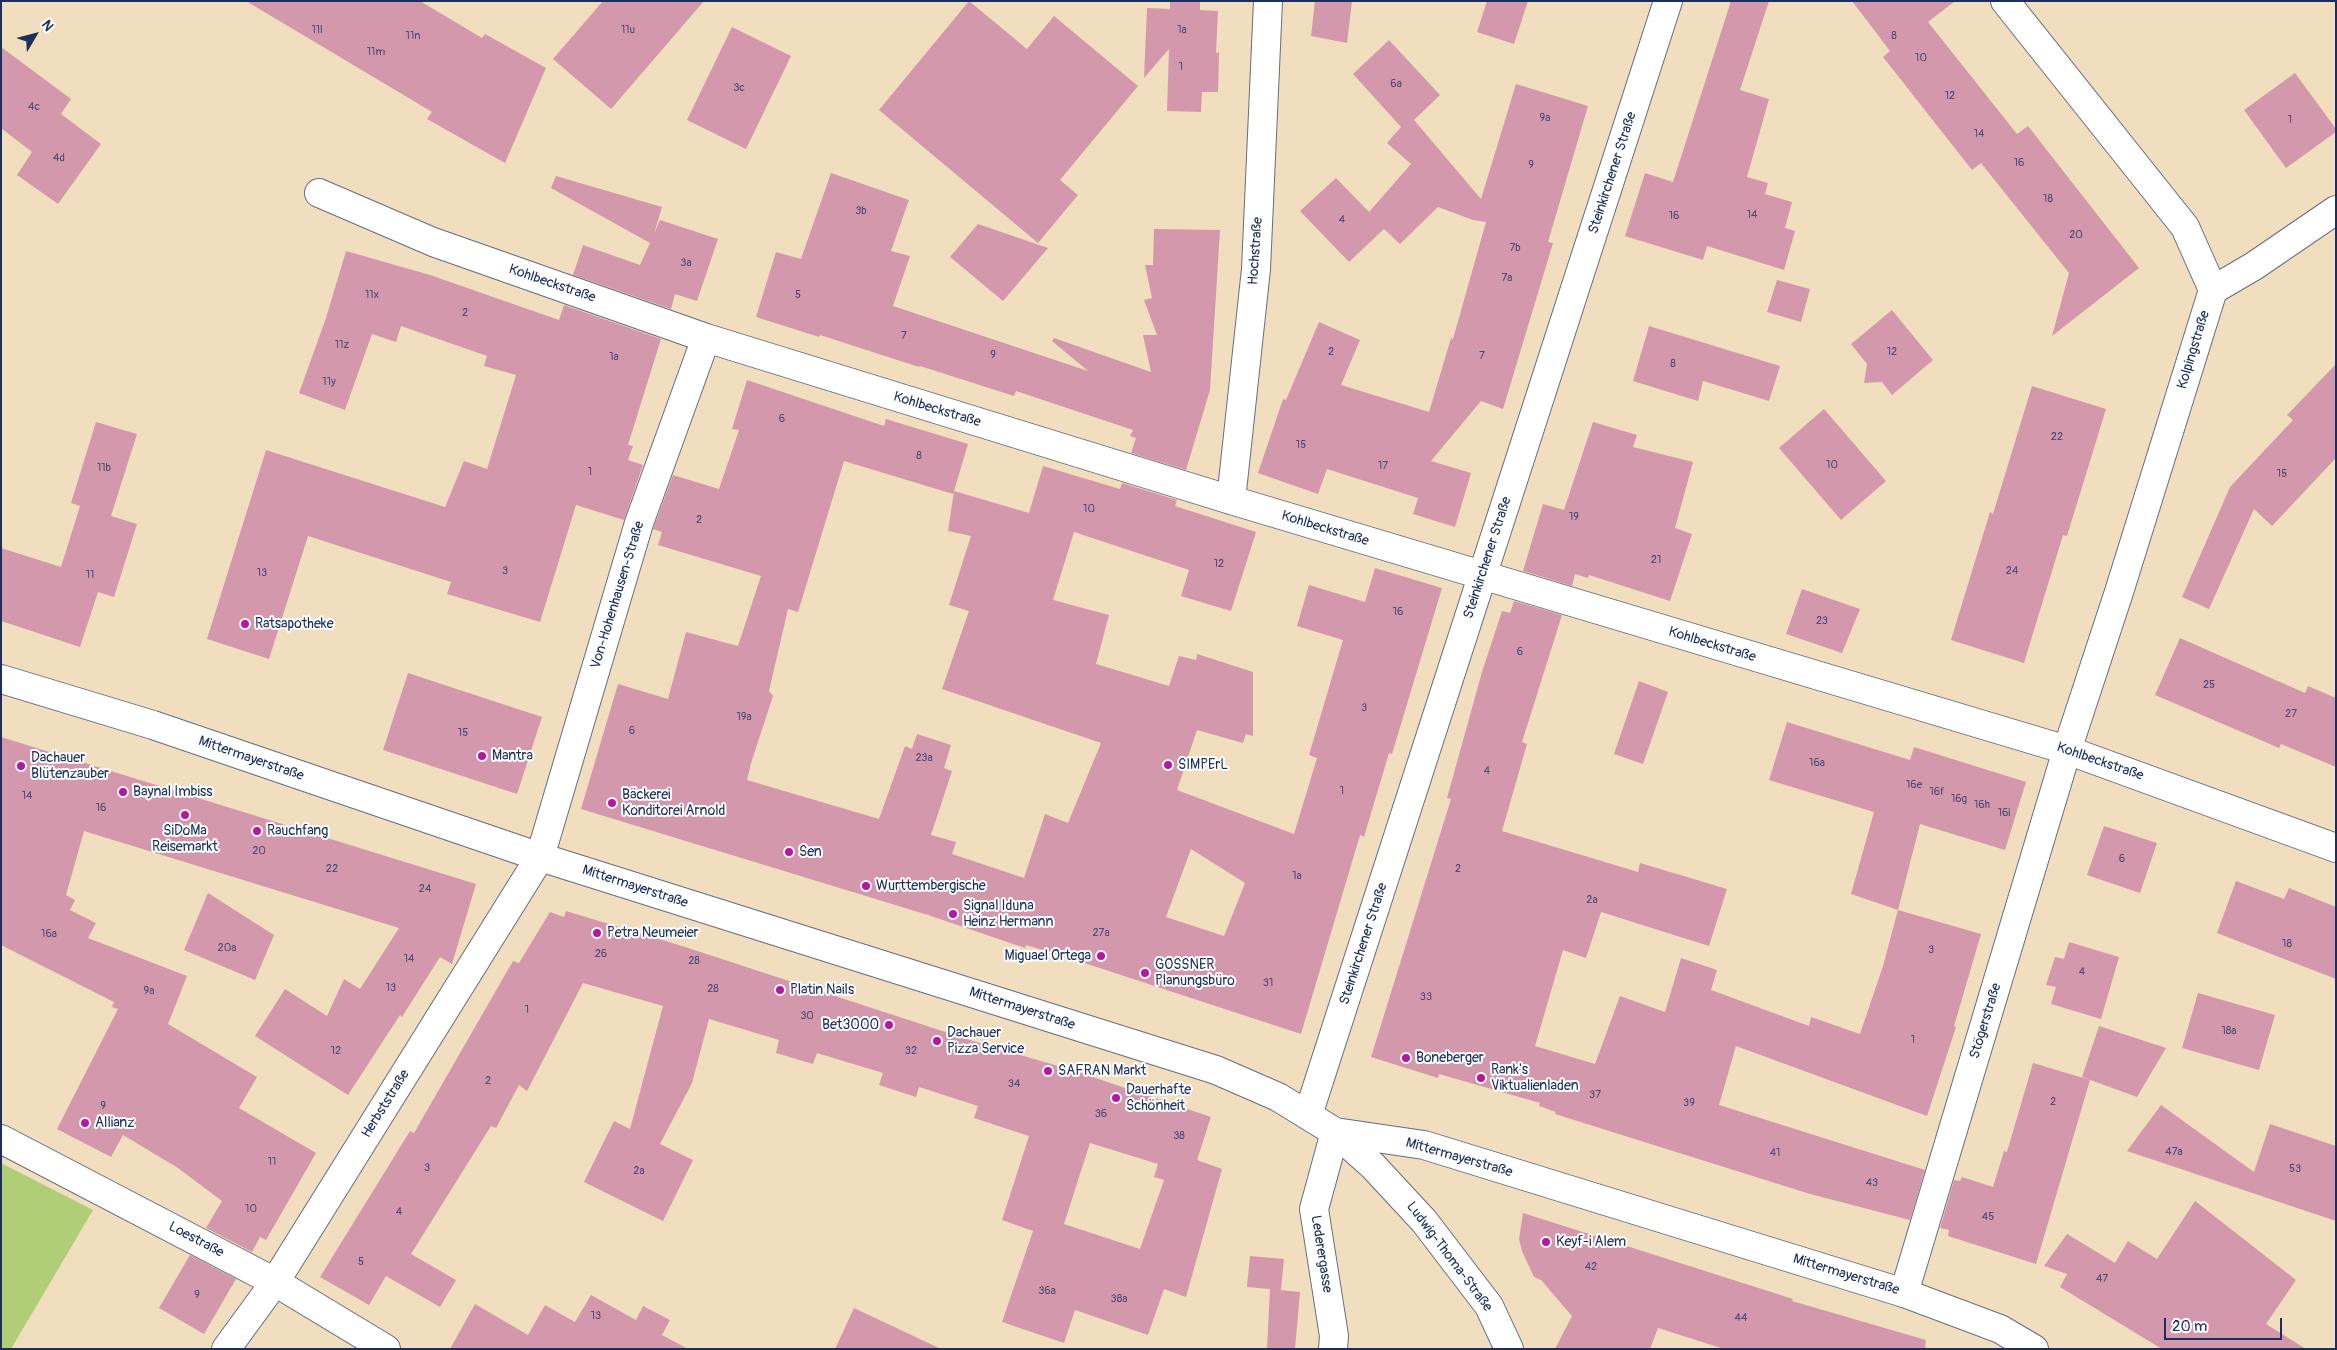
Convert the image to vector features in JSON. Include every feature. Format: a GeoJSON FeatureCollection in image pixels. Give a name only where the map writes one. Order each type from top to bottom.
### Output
{"type":"FeatureCollection","features":[{"type":"Feature","properties":{"kind":"street","name":"Hochstraße"},"geometry":{"type":"LineString","coordinates":[[1231,500],[1256,268],[1268,1]]}},
{"type":"Feature","properties":{"kind":"street","name":"Steinkirchener Straße"},"geometry":{"type":"LineString","coordinates":[[1308,1115],[1668,1]]}},
{"type":"Feature","properties":{"kind":"street"},"geometry":{"type":"LineString","coordinates":[[2005,1],[2185,228],[2213,290],[2254,266],[2336,210]]}},
{"type":"Feature","properties":{"kind":"street","name":"Kohlbeckstraße"},"geometry":{"type":"LineString","coordinates":[[319,193],[433,242],[706,338],[1482,576],[2067,750],[2336,848]]}},
{"type":"Feature","properties":{"kind":"street","name":"Kolpingstraße"},"geometry":{"type":"LineString","coordinates":[[2067,750],[2119,592],[2213,290]]}},
{"type":"Feature","properties":{"kind":"street","name":"Von-Hohenhausen-Straße"},"geometry":{"type":"LineString","coordinates":[[540,857],[639,523],[706,338]]}},
{"type":"Feature","properties":{"kind":"street","name":"Mittermayerstraße"},"geometry":{"type":"LineString","coordinates":[[1,679],[154,726],[540,857],[1216,1070],[1278,1097],[1335,1132],[1424,1145],[1904,1293],[2000,1329],[2034,1349]]}},
{"type":"Feature","properties":{"kind":"street","name":"Stögerstraße"},"geometry":{"type":"LineString","coordinates":[[1904,1293],[2067,750]]}},
{"type":"Feature","properties":{"kind":"street","name":"Herbststraße"},"geometry":{"type":"LineString","coordinates":[[226,1349],[275,1282],[540,857]]}},
{"type":"Feature","properties":{"kind":"street","name":"Lederergasse"},"geometry":{"type":"LineString","coordinates":[[1333,1349],[1334,1336],[1314,1209],[1335,1132]]}},
{"type":"Feature","properties":{"kind":"street","name":"Ludwig-Thoma-Straße"},"geometry":{"type":"LineString","coordinates":[[1335,1132],[1373,1166],[1424,1221],[1488,1306],[1509,1349]]}},
{"type":"Feature","properties":{"kind":"street","name":"Loestraße"},"geometry":{"type":"LineString","coordinates":[[1,1139],[275,1282],[386,1349]]}},
{"type":"Feature","properties":{"kind":"green space"},"geometry":{"type":"Polygon","coordinates":[[[1,1163],[93,1210],[11,1349],[1,1349],[1,1163]]]}},
{"type":"Feature","properties":{"kind":"building"},"geometry":{"type":"Polygon","coordinates":[[[246,1],[420,1],[482,38],[485,34],[546,68],[505,163],[427,119],[432,112],[246,1]]]}},
{"type":"Feature","properties":{"kind":"building"},"geometry":{"type":"Polygon","coordinates":[[[603,1],[704,1],[611,109],[553,59],[603,1]]]}},
{"type":"Feature","properties":{"kind":"building"},"geometry":{"type":"Polygon","coordinates":[[[969,1],[1027,49],[1054,16],[1138,86],[1060,180],[1078,195],[1038,243],[879,110],[969,1]]]}},
{"type":"Feature","properties":{"kind":"building"},"geometry":{"type":"Polygon","coordinates":[[[1170,1],[1200,1],[1200,10],[1218,11],[1216,53],[1219,52],[1218,92],[1202,92],[1201,112],[1167,111],[1169,49],[1144,78],[1147,8],[1170,9],[1170,1]]]}},
{"type":"Feature","properties":{"kind":"building"},"geometry":{"type":"Polygon","coordinates":[[[1315,1],[1352,1],[1347,43],[1311,36],[1315,1]]]}},
{"type":"Feature","properties":{"kind":"building"},"geometry":{"type":"Polygon","coordinates":[[[1487,1],[1528,1],[1514,44],[1477,32],[1487,1]]]}},
{"type":"Feature","properties":{"kind":"building"},"geometry":{"type":"Polygon","coordinates":[[[1731,1],[1769,1],[1740,90],[1769,99],[1747,177],[1768,183],[1765,194],[1792,202],[1785,228],[1795,231],[1784,270],[1707,246],[1703,260],[1625,236],[1645,173],[1673,182],[1731,1]]]}},
{"type":"Feature","properties":{"kind":"building"},"geometry":{"type":"Polygon","coordinates":[[[1852,1],[1955,1],[1928,22],[2017,134],[2028,126],[2139,268],[2052,336],[2069,273],[1981,163],[1972,170],[1883,57],[1890,51],[1852,1]]]}},
{"type":"Feature","properties":{"kind":"building"},"geometry":{"type":"Polygon","coordinates":[[[732,27],[791,56],[746,149],[687,120],[732,27]]]}},
{"type":"Feature","properties":{"kind":"building"},"geometry":{"type":"Polygon","coordinates":[[[1389,40],[1440,95],[1414,120],[1481,199],[1516,84],[1588,106],[1548,242],[1553,243],[1503,409],[1481,401],[1431,461],[1471,473],[1455,527],[1413,514],[1418,498],[1327,469],[1318,494],[1258,473],[1283,399],[1286,400],[1319,322],[1360,340],[1341,385],[1429,412],[1451,338],[1453,339],[1486,222],[1473,220],[1438,207],[1400,244],[1384,229],[1349,262],[1300,211],[1336,178],[1369,212],[1411,164],[1387,143],[1401,127],[1353,74],[1389,40]]]}},
{"type":"Feature","properties":{"kind":"building"},"geometry":{"type":"Polygon","coordinates":[[[1,47],[71,99],[61,114],[101,144],[58,204],[17,175],[32,152],[1,128],[1,47]]]}},
{"type":"Feature","properties":{"kind":"building"},"geometry":{"type":"Polygon","coordinates":[[[2295,73],[2336,129],[2336,132],[2286,168],[2244,110],[2295,73]]]}},
{"type":"Feature","properties":{"kind":"building"},"geometry":{"type":"Polygon","coordinates":[[[831,173],[909,200],[891,251],[910,256],[893,306],[1088,371],[1052,341],[1054,338],[1151,372],[1143,335],[1157,335],[1144,300],[1152,298],[1145,265],[1153,265],[1154,229],[1220,230],[1210,390],[1186,470],[1131,453],[1136,438],[1130,436],[1133,430],[1016,391],[1014,396],[820,335],[819,337],[756,317],[776,252],[801,259],[831,173]]]}},
{"type":"Feature","properties":{"kind":"building"},"geometry":{"type":"Polygon","coordinates":[[[556,176],[662,207],[654,234],[660,220],[718,239],[697,301],[675,294],[671,309],[573,275],[583,245],[640,265],[650,243],[551,188],[556,176]]]}},
{"type":"Feature","properties":{"kind":"building"},"geometry":{"type":"Polygon","coordinates":[[[978,224],[1048,248],[1003,301],[950,257],[978,224]]]}},
{"type":"Feature","properties":{"kind":"building"},"geometry":{"type":"Polygon","coordinates":[[[346,251],[430,275],[559,320],[564,305],[661,339],[628,445],[633,446],[628,460],[643,465],[624,520],[576,505],[540,622],[447,594],[451,582],[308,536],[269,659],[207,639],[266,450],[445,507],[464,461],[487,469],[516,375],[484,366],[487,356],[401,326],[396,342],[372,334],[345,410],[299,393],[326,318],[346,251]]]}},
{"type":"Feature","properties":{"kind":"building"},"geometry":{"type":"Polygon","coordinates":[[[1777,280],[1810,289],[1801,322],[1767,312],[1777,280]]]}},
{"type":"Feature","properties":{"kind":"building"},"geometry":{"type":"Polygon","coordinates":[[[1892,310],[1933,360],[1892,395],[1882,382],[1864,383],[1867,364],[1851,344],[1892,310]]]}},
{"type":"Feature","properties":{"kind":"building"},"geometry":{"type":"Polygon","coordinates":[[[1649,326],[1780,366],[1769,401],[1703,381],[1698,401],[1633,381],[1649,326]]]}},
{"type":"Feature","properties":{"kind":"building"},"geometry":{"type":"Polygon","coordinates":[[[2336,364],[2336,458],[2272,526],[2254,509],[2209,609],[2182,597],[2230,487],[2293,420],[2287,415],[2336,364]]]}},
{"type":"Feature","properties":{"kind":"building"},"geometry":{"type":"Polygon","coordinates":[[[747,380],[884,426],[886,419],[968,444],[954,491],[1029,513],[1043,466],[1120,489],[1122,483],[1177,500],[1175,506],[1256,532],[1231,611],[1181,596],[1189,570],[1074,532],[1053,600],[1109,615],[1096,664],[1169,686],[1179,656],[1196,660],[1197,654],[1253,672],[1253,736],[1246,734],[1243,743],[1197,730],[1177,790],[1294,834],[1317,758],[1309,755],[1343,640],[1297,626],[1309,585],[1365,602],[1375,568],[1442,588],[1392,754],[1389,753],[1364,837],[1360,835],[1301,1034],[1066,957],[1026,945],[1025,948],[928,915],[581,809],[618,684],[668,699],[686,632],[738,646],[761,576],[658,545],[662,532],[653,529],[673,475],[719,489],[739,430],[732,429],[747,380]],[[844,461],[798,612],[788,609],[769,691],[773,696],[747,780],[879,819],[905,746],[912,749],[917,734],[951,745],[944,768],[952,771],[931,835],[956,842],[952,854],[1024,878],[1045,814],[1068,823],[1101,743],[942,689],[969,611],[949,605],[971,536],[948,531],[954,491],[953,494],[844,461]],[[1191,849],[1166,917],[1224,936],[1245,883],[1191,849]]]}},
{"type":"Feature","properties":{"kind":"building"},"geometry":{"type":"Polygon","coordinates":[[[2032,386],[2106,409],[2067,536],[2063,535],[2024,663],[1951,640],[1990,512],[1993,514],[2032,386]]]}},
{"type":"Feature","properties":{"kind":"building"},"geometry":{"type":"Polygon","coordinates":[[[1824,409],[1886,481],[1841,520],[1779,448],[1824,409]]]}},
{"type":"Feature","properties":{"kind":"building"},"geometry":{"type":"Polygon","coordinates":[[[96,422],[137,434],[111,516],[137,524],[114,597],[98,592],[80,647],[1,621],[1,548],[61,567],[80,506],[71,503],[96,422]]]}},
{"type":"Feature","properties":{"kind":"building"},"geometry":{"type":"Polygon","coordinates":[[[1593,422],[1637,435],[1633,447],[1693,462],[1675,528],[1692,534],[1670,601],[1589,575],[1588,578],[1575,574],[1572,586],[1523,571],[1543,504],[1564,510],[1593,422]]]}},
{"type":"Feature","properties":{"kind":"building"},"geometry":{"type":"Polygon","coordinates":[[[1802,589],[1860,609],[1842,653],[1786,634],[1802,589]]]}},
{"type":"Feature","properties":{"kind":"building"},"geometry":{"type":"Polygon","coordinates":[[[1514,601],[1562,615],[1522,742],[1527,744],[1502,831],[1638,872],[1640,863],[1727,889],[1709,946],[1601,912],[1586,958],[1563,950],[1535,1046],[1595,1064],[1620,996],[1665,1012],[1681,958],[1717,970],[1711,990],[1809,1026],[1811,1017],[1860,1034],[1883,966],[1898,910],[1981,934],[1954,1026],[1956,1027],[1927,1116],[1736,1046],[1719,1105],[1925,1170],[1910,1220],[1810,1194],[1555,1114],[1556,1112],[1539,1106],[1540,1103],[1439,1074],[1438,1078],[1371,1057],[1451,799],[1447,798],[1482,672],[1502,611],[1510,613],[1514,601]]]}},
{"type":"Feature","properties":{"kind":"building"},"geometry":{"type":"Polygon","coordinates":[[[2180,638],[2305,693],[2308,686],[2336,698],[2336,767],[2281,744],[2279,748],[2155,695],[2180,638]]]}},
{"type":"Feature","properties":{"kind":"building"},"geometry":{"type":"Polygon","coordinates":[[[408,673],[542,717],[517,794],[383,750],[408,673]]]}},
{"type":"Feature","properties":{"kind":"building"},"geometry":{"type":"Polygon","coordinates":[[[1639,681],[1668,692],[1643,764],[1614,754],[1639,681]]]}},
{"type":"Feature","properties":{"kind":"building"},"geometry":{"type":"Polygon","coordinates":[[[1787,722],[1910,760],[1914,747],[2026,782],[2005,850],[1920,824],[1898,910],[1851,894],[1874,812],[1769,780],[1787,722]]]}},
{"type":"Feature","properties":{"kind":"building"},"geometry":{"type":"Polygon","coordinates":[[[1,737],[476,884],[452,964],[440,957],[402,1017],[400,1015],[348,1095],[255,1036],[285,989],[327,1016],[344,979],[360,989],[399,928],[84,831],[66,895],[75,900],[70,910],[96,923],[88,938],[187,976],[168,1024],[257,1077],[239,1108],[316,1153],[266,1240],[260,1237],[252,1252],[206,1228],[222,1201],[178,1168],[123,1135],[111,1157],[57,1129],[118,1009],[112,1007],[114,1002],[1,945],[1,737]]]}},
{"type":"Feature","properties":{"kind":"building"},"geometry":{"type":"Polygon","coordinates":[[[2104,826],[2157,843],[2140,893],[2087,875],[2104,826]]]}},
{"type":"Feature","properties":{"kind":"building"},"geometry":{"type":"Polygon","coordinates":[[[2236,881],[2284,899],[2289,888],[2336,907],[2336,979],[2217,933],[2236,881]]]}},
{"type":"Feature","properties":{"kind":"building"},"geometry":{"type":"Polygon","coordinates":[[[208,893],[274,935],[255,980],[184,950],[208,893]]]}},
{"type":"Feature","properties":{"kind":"building"},"geometry":{"type":"Polygon","coordinates":[[[566,911],[682,946],[973,1041],[1075,1071],[1211,1117],[1197,1160],[1222,1169],[1186,1297],[1164,1289],[1148,1335],[1075,1310],[1064,1343],[1002,1322],[1033,1231],[1002,1220],[1029,1136],[974,1118],[978,1106],[919,1087],[916,1097],[879,1085],[883,1073],[817,1053],[813,1064],[776,1053],[779,1040],[709,1019],[692,1083],[660,1144],[693,1160],[663,1221],[584,1182],[614,1121],[630,1129],[663,1006],[583,983],[527,1091],[519,1085],[496,1128],[491,1126],[411,1254],[456,1280],[440,1307],[386,1276],[369,1305],[320,1277],[410,1131],[414,1133],[513,961],[519,963],[550,912],[564,917],[566,911]],[[1090,1143],[1064,1224],[1140,1249],[1164,1180],[1154,1177],[1158,1164],[1090,1143]]]}},
{"type":"Feature","properties":{"kind":"building"},"geometry":{"type":"Polygon","coordinates":[[[2069,942],[2119,957],[2101,1019],[2051,1004],[2056,987],[2046,985],[2055,957],[2064,959],[2069,942]]]}},
{"type":"Feature","properties":{"kind":"building"},"geometry":{"type":"Polygon","coordinates":[[[2198,993],[2275,1015],[2259,1070],[2182,1048],[2198,993]]]}},
{"type":"Feature","properties":{"kind":"building"},"geometry":{"type":"Polygon","coordinates":[[[2099,1026],[2166,1048],[2137,1097],[2082,1077],[2099,1026]]]}},
{"type":"Feature","properties":{"kind":"building"},"geometry":{"type":"Polygon","coordinates":[[[2033,1063],[2090,1080],[2036,1264],[1948,1236],[1949,1230],[1940,1228],[1954,1180],[1960,1181],[1962,1177],[1993,1187],[2004,1151],[2007,1152],[2033,1063]]]}},
{"type":"Feature","properties":{"kind":"building"},"geometry":{"type":"Polygon","coordinates":[[[2161,1105],[2254,1172],[2270,1124],[2336,1146],[2336,1221],[2127,1151],[2161,1105]]]}},
{"type":"Feature","properties":{"kind":"building"},"geometry":{"type":"Polygon","coordinates":[[[2195,1201],[2296,1280],[2266,1324],[2306,1349],[2162,1349],[2060,1287],[2067,1274],[2044,1266],[2067,1234],[2115,1263],[2128,1241],[2157,1259],[2195,1201]]]}},
{"type":"Feature","properties":{"kind":"building"},"geometry":{"type":"Polygon","coordinates":[[[1523,1213],[1793,1299],[1792,1301],[1926,1340],[1925,1349],[1724,1349],[1658,1328],[1650,1349],[1555,1349],[1572,1316],[1541,1280],[1534,1277],[1522,1251],[1519,1239],[1523,1213]]]}},
{"type":"Feature","properties":{"kind":"building"},"geometry":{"type":"Polygon","coordinates":[[[190,1255],[236,1279],[204,1334],[159,1308],[190,1255]]]}},
{"type":"Feature","properties":{"kind":"building"},"geometry":{"type":"Polygon","coordinates":[[[1250,1256],[1284,1259],[1281,1290],[1247,1287],[1250,1256]]]}},
{"type":"Feature","properties":{"kind":"building"},"geometry":{"type":"Polygon","coordinates":[[[1270,1289],[1300,1292],[1295,1349],[1267,1349],[1270,1289]]]}},
{"type":"Feature","properties":{"kind":"building"},"geometry":{"type":"Polygon","coordinates":[[[591,1295],[636,1320],[643,1306],[670,1320],[662,1335],[688,1349],[450,1349],[475,1304],[528,1335],[545,1305],[575,1322],[591,1295]]]}},
{"type":"Feature","properties":{"kind":"building"},"geometry":{"type":"Polygon","coordinates":[[[854,1308],[941,1349],[835,1349],[854,1308]]]}},
{"type":"Feature","properties":{"kind":"place","name":"Ratsapotheke"},"geometry":{"type":"Point","coordinates":[245,624]}},
{"type":"Feature","properties":{"kind":"place","name":"Mantra"},"geometry":{"type":"Point","coordinates":[482,756]}},
{"type":"Feature","properties":{"kind":"place","name":"SIMPErL"},"geometry":{"type":"Point","coordinates":[1168,765]}},
{"type":"Feature","properties":{"kind":"place","name":"Dachauer Blütenzauber"},"geometry":{"type":"Point","coordinates":[21,766]}},
{"type":"Feature","properties":{"kind":"place","name":"Baynal Imbiss"},"geometry":{"type":"Point","coordinates":[123,792]}},
{"type":"Feature","properties":{"kind":"place","name":"Bäckerei Konditorei Arnold"},"geometry":{"type":"Point","coordinates":[612,803]}},
{"type":"Feature","properties":{"kind":"place","name":"SiDoMa Reisemarkt"},"geometry":{"type":"Point","coordinates":[185,815]}},
{"type":"Feature","properties":{"kind":"place","name":"Rauchfang"},"geometry":{"type":"Point","coordinates":[257,831]}},
{"type":"Feature","properties":{"kind":"place","name":"Sen"},"geometry":{"type":"Point","coordinates":[789,852]}},
{"type":"Feature","properties":{"kind":"place","name":"Wurttembergische"},"geometry":{"type":"Point","coordinates":[866,886]}},
{"type":"Feature","properties":{"kind":"place","name":"Signal Iduna Heinz Hermann"},"geometry":{"type":"Point","coordinates":[953,914]}},
{"type":"Feature","properties":{"kind":"place","name":"Petra Neumeier"},"geometry":{"type":"Point","coordinates":[597,933]}},
{"type":"Feature","properties":{"kind":"place","name":"Miguael Ortega"},"geometry":{"type":"Point","coordinates":[1101,956]}},
{"type":"Feature","properties":{"kind":"place","name":"GOSSNER Planungsbüro"},"geometry":{"type":"Point","coordinates":[1145,973]}},
{"type":"Feature","properties":{"kind":"place","name":"Platin Nails"},"geometry":{"type":"Point","coordinates":[780,990]}},
{"type":"Feature","properties":{"kind":"place","name":"Bet3000"},"geometry":{"type":"Point","coordinates":[889,1025]}},
{"type":"Feature","properties":{"kind":"place","name":"Dachauer Pizza Service"},"geometry":{"type":"Point","coordinates":[937,1041]}},
{"type":"Feature","properties":{"kind":"place","name":"Boneberger"},"geometry":{"type":"Point","coordinates":[1406,1058]}},
{"type":"Feature","properties":{"kind":"place","name":"SAFRAN Markt"},"geometry":{"type":"Point","coordinates":[1048,1071]}},
{"type":"Feature","properties":{"kind":"place","name":"Rank's Viktualienladen"},"geometry":{"type":"Point","coordinates":[1481,1078]}},
{"type":"Feature","properties":{"kind":"place","name":"Dauerhafte Schönheit"},"geometry":{"type":"Point","coordinates":[1116,1098]}},
{"type":"Feature","properties":{"kind":"place","name":"Allianz"},"geometry":{"type":"Point","coordinates":[85,1123]}},
{"type":"Feature","properties":{"kind":"place","name":"Keyf-i Alem"},"geometry":{"type":"Point","coordinates":[1546,1242]}}]}
